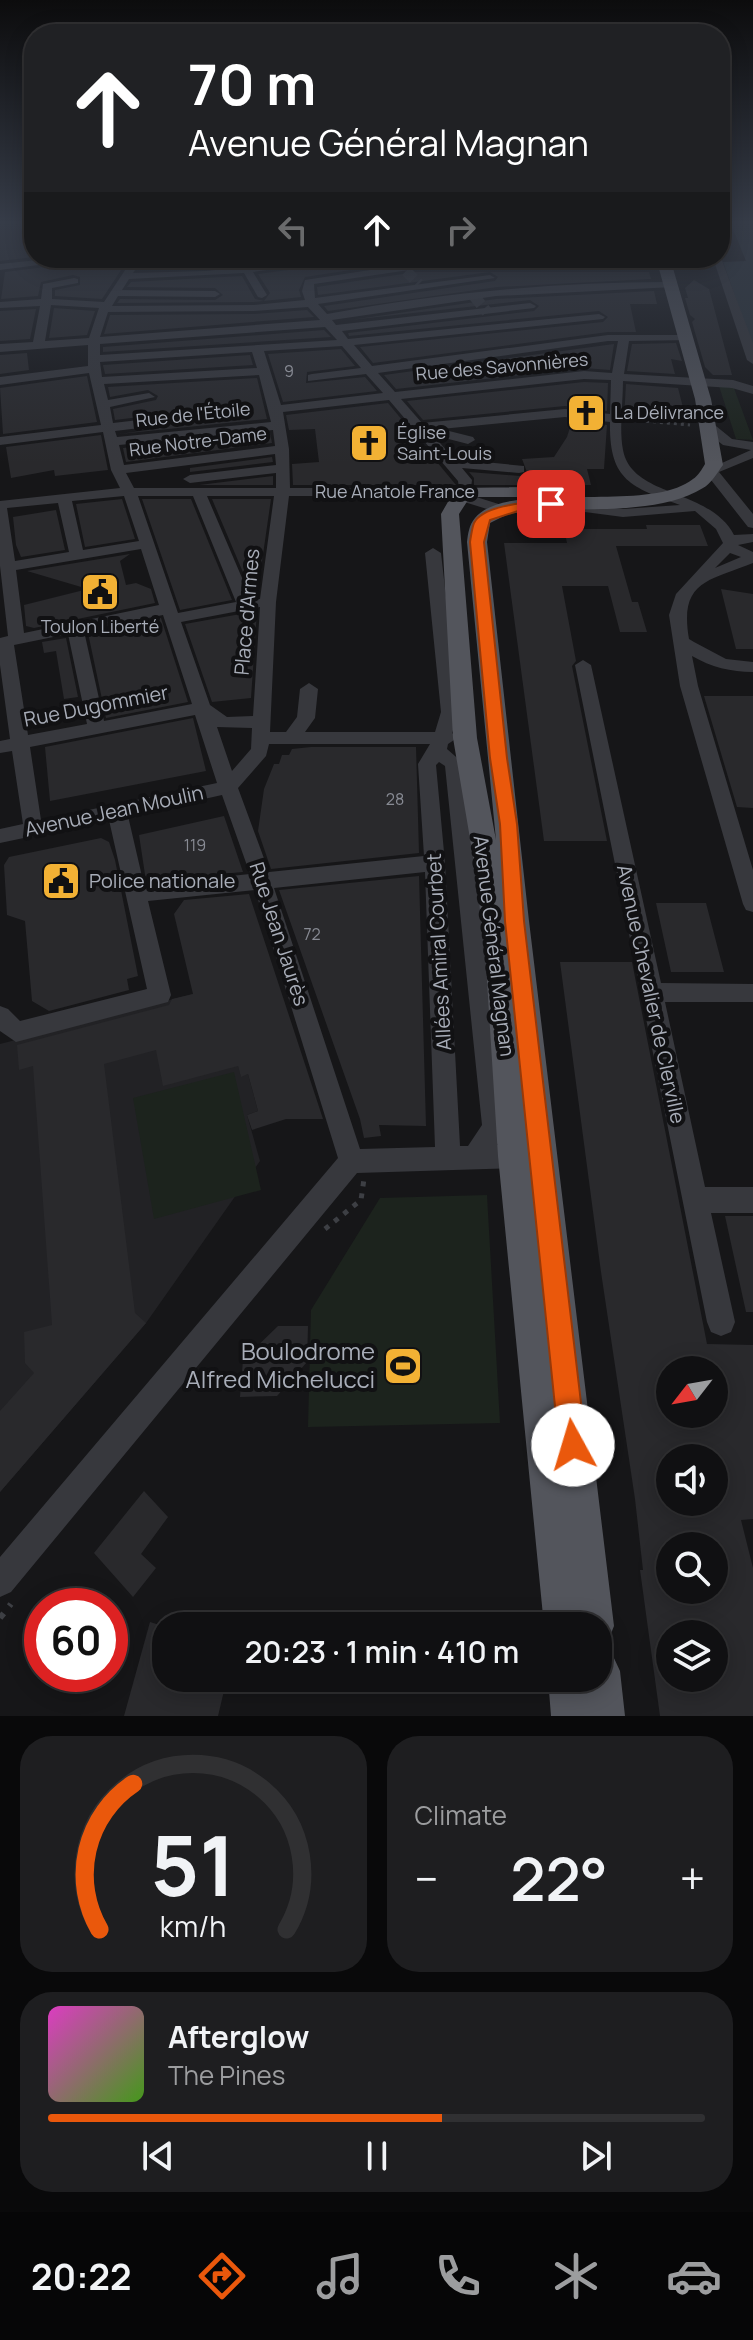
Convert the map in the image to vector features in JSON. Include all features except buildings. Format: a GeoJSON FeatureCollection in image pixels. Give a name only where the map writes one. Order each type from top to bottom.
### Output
{"type":"FeatureCollection","features":[{"type":"Feature","properties":{"kind":"main road"},"geometry":{"type":"LineString","coordinates":[[503,510],[551,504],[630,501],[695,485],[711,471],[715,457],[711,428],[675,303]]}},
{"type":"Feature","properties":{"kind":"main road","name":"Rue Anatole France"},"geometry":{"type":"LineString","coordinates":[[457,494],[661,495]]}},
{"type":"Feature","properties":{"kind":"main road","name":"Avenue Général Magnan"},"geometry":{"type":"LineString","coordinates":[[457,494],[450,514],[447,743],[489,874],[528,1156]]}},
{"type":"Feature","properties":{"kind":"main road","name":"Avenue Général Magnan"},"geometry":{"type":"LineString","coordinates":[[503,510],[486,517],[481,523],[477,542],[535,1090],[528,1156]]}},
{"type":"Feature","properties":{"kind":"main road"},"geometry":{"type":"LineString","coordinates":[[528,1156],[559,1324],[591,1612]]}},
{"type":"Feature","properties":{"kind":"main road"},"geometry":{"type":"LineString","coordinates":[[528,1156],[564,1612]]}},
{"type":"Feature","properties":{"kind":"main road"},"geometry":{"type":"LineString","coordinates":[[571,1692],[573,1716]]}},
{"type":"Feature","properties":{"kind":"main road"},"geometry":{"type":"LineString","coordinates":[[600,1692],[603,1716]]}},
{"type":"Feature","properties":{"kind":"street"},"geometry":{"type":"LineString","coordinates":[[0,305],[31,303]]}},
{"type":"Feature","properties":{"kind":"street"},"geometry":{"type":"LineString","coordinates":[[35,345],[48,303]]}},
{"type":"Feature","properties":{"kind":"street"},"geometry":{"type":"LineString","coordinates":[[61,303],[196,308],[258,303]]}},
{"type":"Feature","properties":{"kind":"street","name":"Rue Jean Jaurès"},"geometry":{"type":"LineString","coordinates":[[107,303],[94,339],[94,370],[118,470],[129,492],[261,879],[351,1161]]}},
{"type":"Feature","properties":{"kind":"street"},"geometry":{"type":"LineString","coordinates":[[313,303],[342,342],[465,480],[457,494],[503,510]]}},
{"type":"Feature","properties":{"kind":"street"},"geometry":{"type":"LineString","coordinates":[[328,323],[414,303]]}},
{"type":"Feature","properties":{"kind":"street"},"geometry":{"type":"LineString","coordinates":[[0,348],[94,339],[453,317],[554,303]]}},
{"type":"Feature","properties":{"kind":"street"},"geometry":{"type":"LineString","coordinates":[[303,362],[342,342],[543,323],[588,303]]}},
{"type":"Feature","properties":{"kind":"street"},"geometry":{"type":"LineString","coordinates":[[596,303],[608,338]]}},
{"type":"Feature","properties":{"kind":"street"},"geometry":{"type":"LineString","coordinates":[[733,303],[753,360]]}},
{"type":"Feature","properties":{"kind":"street"},"geometry":{"type":"LineString","coordinates":[[528,305],[543,323]]}},
{"type":"Feature","properties":{"kind":"street"},"geometry":{"type":"LineString","coordinates":[[453,317],[465,331]]}},
{"type":"Feature","properties":{"kind":"street"},"geometry":{"type":"LineString","coordinates":[[403,321],[414,337]]}},
{"type":"Feature","properties":{"kind":"street"},"geometry":{"type":"LineString","coordinates":[[0,381],[257,349],[303,362],[369,369],[608,338],[686,338]]}},
{"type":"Feature","properties":{"kind":"street"},"geometry":{"type":"LineString","coordinates":[[624,338],[617,378],[616,452],[620,464],[627,475],[661,495],[708,511],[723,525],[737,553],[753,558]]}},
{"type":"Feature","properties":{"kind":"street","name":"Place d'Armes"},"geometry":{"type":"LineString","coordinates":[[257,349],[276,409],[282,449],[282,491],[268,602],[260,730]]}},
{"type":"Feature","properties":{"kind":"street"},"geometry":{"type":"LineString","coordinates":[[303,362],[326,404]]}},
{"type":"Feature","properties":{"kind":"street"},"geometry":{"type":"LineString","coordinates":[[94,370],[139,378],[264,371]]}},
{"type":"Feature","properties":{"kind":"street","name":"Rue des Savonnières"},"geometry":{"type":"LineString","coordinates":[[276,409],[584,375],[733,384]]}},
{"type":"Feature","properties":{"kind":"street"},"geometry":{"type":"LineString","coordinates":[[509,382],[513,407]]}},
{"type":"Feature","properties":{"kind":"street"},"geometry":{"type":"LineString","coordinates":[[733,384],[753,382]]}},
{"type":"Feature","properties":{"kind":"street"},"geometry":{"type":"LineString","coordinates":[[733,384],[753,390]]}},
{"type":"Feature","properties":{"kind":"street"},"geometry":{"type":"LineString","coordinates":[[102,405],[149,397]]}},
{"type":"Feature","properties":{"kind":"street"},"geometry":{"type":"LineString","coordinates":[[419,427],[513,407],[617,419]]}},
{"type":"Feature","properties":{"kind":"street"},"geometry":{"type":"LineString","coordinates":[[0,441],[51,435],[109,435],[156,422]]}},
{"type":"Feature","properties":{"kind":"street","name":"Rue de l'Étoile"},"geometry":{"type":"LineString","coordinates":[[109,435],[279,425]]}},
{"type":"Feature","properties":{"kind":"street"},"geometry":{"type":"LineString","coordinates":[[419,427],[468,440]]}},
{"type":"Feature","properties":{"kind":"street"},"geometry":{"type":"LineString","coordinates":[[711,428],[728,442],[753,446]]}},
{"type":"Feature","properties":{"kind":"street","name":"Rue Notre-Dame"},"geometry":{"type":"LineString","coordinates":[[118,470],[282,449]]}},
{"type":"Feature","properties":{"kind":"street"},"geometry":{"type":"LineString","coordinates":[[752,894],[689,686],[677,615],[682,597],[694,582],[751,527],[711,471],[753,453]]}},
{"type":"Feature","properties":{"kind":"street"},"geometry":{"type":"LineString","coordinates":[[449,463],[519,469]]}},
{"type":"Feature","properties":{"kind":"street"},"geometry":{"type":"LineString","coordinates":[[245,604],[194,485],[282,468]]}},
{"type":"Feature","properties":{"kind":"street","name":"Rue Anatole France"},"geometry":{"type":"LineString","coordinates":[[0,506],[194,485],[282,491],[457,494]]}},
{"type":"Feature","properties":{"kind":"street"},"geometry":{"type":"LineString","coordinates":[[64,499],[77,555]]}},
{"type":"Feature","properties":{"kind":"street"},"geometry":{"type":"LineString","coordinates":[[551,504],[623,513],[694,508],[708,511]]}},
{"type":"Feature","properties":{"kind":"street"},"geometry":{"type":"LineString","coordinates":[[0,506],[8,567],[7,641],[33,829]]}},
{"type":"Feature","properties":{"kind":"street"},"geometry":{"type":"LineString","coordinates":[[8,567],[147,544]]}},
{"type":"Feature","properties":{"kind":"street"},"geometry":{"type":"LineString","coordinates":[[201,708],[224,723],[291,738],[447,743],[450,712],[433,553]]}},
{"type":"Feature","properties":{"kind":"street"},"geometry":{"type":"LineString","coordinates":[[694,582],[753,558]]}},
{"type":"Feature","properties":{"kind":"street"},"geometry":{"type":"LineString","coordinates":[[7,641],[160,610],[171,615],[268,602]]}},
{"type":"Feature","properties":{"kind":"street"},"geometry":{"type":"LineString","coordinates":[[75,627],[97,728]]}},
{"type":"Feature","properties":{"kind":"street"},"geometry":{"type":"LineString","coordinates":[[679,639],[702,657],[729,667]]}},
{"type":"Feature","properties":{"kind":"street","name":"Avenue Chevalier de Clerville"},"geometry":{"type":"LineString","coordinates":[[583,665],[721,1322]]}},
{"type":"Feature","properties":{"kind":"street"},"geometry":{"type":"LineString","coordinates":[[689,686],[712,669],[753,667]]}},
{"type":"Feature","properties":{"kind":"street"},"geometry":{"type":"LineString","coordinates":[[291,738],[306,718],[309,689]]}},
{"type":"Feature","properties":{"kind":"street","name":"Rue Dugommier"},"geometry":{"type":"LineString","coordinates":[[0,747],[201,708]]}},
{"type":"Feature","properties":{"kind":"street"},"geometry":{"type":"LineString","coordinates":[[228,787],[260,751],[260,730]]}},
{"type":"Feature","properties":{"kind":"street","name":"Allées Amiral Courbet"},"geometry":{"type":"LineString","coordinates":[[448,1157],[435,863],[427,764],[447,743],[454,763],[494,1128],[475,1156]]}},
{"type":"Feature","properties":{"kind":"street","name":"Avenue Général Magnan"},"geometry":{"type":"LineString","coordinates":[[447,743],[476,750],[515,921]]}},
{"type":"Feature","properties":{"kind":"street","name":"Avenue Jean Moulin"},"geometry":{"type":"LineString","coordinates":[[0,836],[228,787]]}},
{"type":"Feature","properties":{"kind":"street"},"geometry":{"type":"LineString","coordinates":[[0,1016],[16,1032],[160,995],[117,811]]}},
{"type":"Feature","properties":{"kind":"street"},"geometry":{"type":"LineString","coordinates":[[135,894],[435,863]]}},
{"type":"Feature","properties":{"kind":"street"},"geometry":{"type":"LineString","coordinates":[[651,992],[753,993]]}},
{"type":"Feature","properties":{"kind":"street"},"geometry":{"type":"LineString","coordinates":[[0,1581],[351,1161],[528,1156]]}},
{"type":"Feature","properties":{"kind":"street"},"geometry":{"type":"LineString","coordinates":[[694,1200],[753,1200]]}},
{"type":"Feature","properties":{"kind":"path"},"geometry":{"type":"LineString","coordinates":[[617,419],[711,428]]}},
{"type":"Feature","properties":{"kind":"shaded area"},"geometry":{"type":"Polygon","coordinates":[[[737,303],[753,303],[753,347],[737,303]]]}},
{"type":"Feature","properties":{"kind":"shaded area"},"geometry":{"type":"Polygon","coordinates":[[[719,386],[734,388],[753,440],[736,439],[719,386]]]}},
{"type":"Feature","properties":{"kind":"shaded area"},"geometry":{"type":"Polygon","coordinates":[[[193,994],[196,1004],[219,998],[241,1076],[248,1074],[258,1111],[247,1115],[260,1161],[146,1323],[0,1492],[0,1044],[193,994]]]}},
{"type":"Feature","properties":{"kind":"shaded area"},"geometry":{"type":"Polygon","coordinates":[[[234,1072],[261,1190],[154,1219],[133,1098],[234,1072]]]}},
{"type":"Feature","properties":{"kind":"shaded area","name":"Boulodrome Alfred Michelucci"},"geometry":{"type":"Polygon","coordinates":[[[487,1195],[500,1423],[308,1427],[311,1310],[380,1198],[487,1195]]]}},
{"type":"Feature","properties":{"kind":"tunnel"},"geometry":{"type":"LineString","coordinates":[[480,303],[487,312]]}},
{"type":"Feature","properties":{"kind":"place","name":"La Délivrance"},"geometry":{"type":"Point","coordinates":[586,413]}},
{"type":"Feature","properties":{"kind":"place","name":"Église Saint-Louis"},"geometry":{"type":"Point","coordinates":[369,443]}},
{"type":"Feature","properties":{"kind":"place","name":"Toulon Liberté"},"geometry":{"type":"Point","coordinates":[100,592]}},
{"type":"Feature","properties":{"kind":"place","name":"Police nationale"},"geometry":{"type":"Point","coordinates":[61,881]}},
{"type":"Feature","properties":{"kind":"place","name":"Boulodrome Alfred Michelucci"},"geometry":{"type":"Point","coordinates":[403,1366]}},
{"type":"Feature","properties":{"kind":"route"},"geometry":{"type":"LineString","coordinates":[[551,504],[516,507],[486,517],[481,523],[477,542],[573,1445]]}}]}
